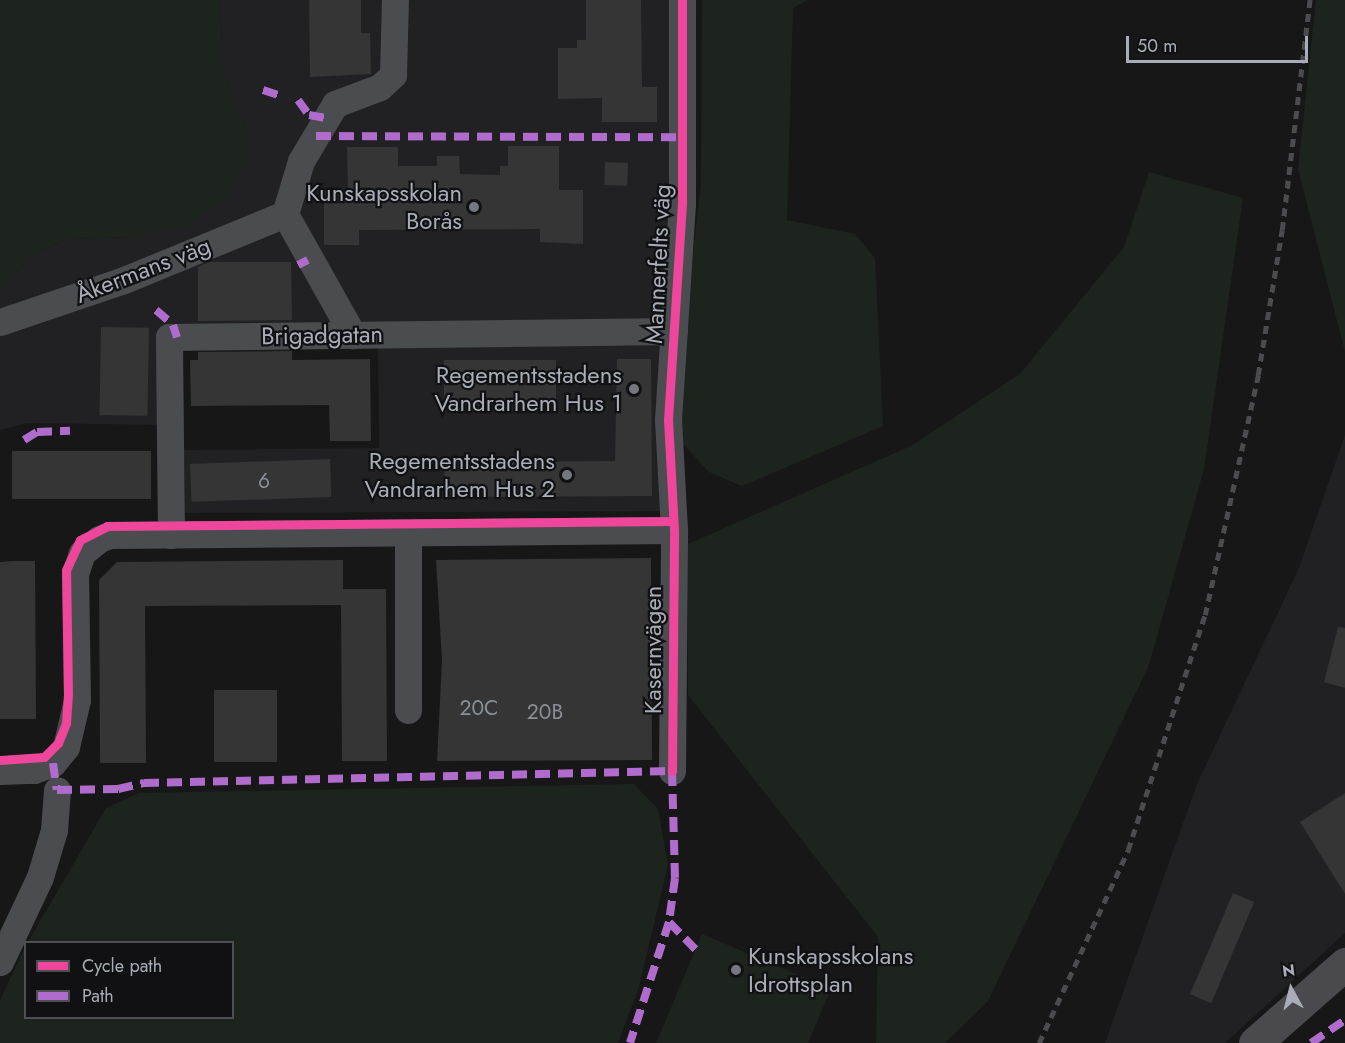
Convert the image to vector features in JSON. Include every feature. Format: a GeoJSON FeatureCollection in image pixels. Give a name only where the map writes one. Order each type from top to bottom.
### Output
{"type":"FeatureCollection","features":[{"type":"Feature","properties":{"kind":"main road"},"geometry":{"type":"LineString","coordinates":[[1255,1043],[1345,964]]}},
{"type":"Feature","properties":{"kind":"street"},"geometry":{"type":"LineString","coordinates":[[353,335],[285,214],[301,161],[335,104],[380,87],[393,75],[395,0]]}},
{"type":"Feature","properties":{"kind":"street","name":"Mannerfelts väg"},"geometry":{"type":"LineString","coordinates":[[674,530],[668,420],[682,204],[682,0]]}},
{"type":"Feature","properties":{"kind":"street","name":"Åkermans väg"},"geometry":{"type":"LineString","coordinates":[[0,322],[124,280],[285,214]]}},
{"type":"Feature","properties":{"kind":"street","name":"Brigadgatan"},"geometry":{"type":"LineString","coordinates":[[171,535],[169,338],[674,331]]}},
{"type":"Feature","properties":{"kind":"street"},"geometry":{"type":"LineString","coordinates":[[0,771],[34,770],[53,763],[66,747],[77,700],[74,585],[82,553],[110,535],[674,530]]}},
{"type":"Feature","properties":{"kind":"street","name":"Kasernvägen"},"geometry":{"type":"LineString","coordinates":[[672,771],[674,530]]}},
{"type":"Feature","properties":{"kind":"street"},"geometry":{"type":"LineString","coordinates":[[408,532],[408,710]]}},
{"type":"Feature","properties":{"kind":"street"},"geometry":{"type":"LineString","coordinates":[[0,962],[40,877],[54,830],[57,790]]}},
{"type":"Feature","properties":{"kind":"shaded area"},"geometry":{"type":"Polygon","coordinates":[[[0,0],[220,0],[223,72],[246,130],[246,164],[225,199],[187,225],[131,237],[67,239],[31,255],[0,292],[0,0]]]}},
{"type":"Feature","properties":{"kind":"shaded area"},"geometry":{"type":"Polygon","coordinates":[[[220,0],[674,0],[670,511],[185,513],[184,450],[379,448],[378,346],[163,332],[163,425],[27,423],[0,430],[0,292],[31,255],[67,239],[131,237],[246,130],[223,72],[220,0]]]}},
{"type":"Feature","properties":{"kind":"shaded area"},"geometry":{"type":"Polygon","coordinates":[[[702,0],[808,0],[793,8],[787,220],[855,234],[875,258],[883,426],[742,486],[709,472],[681,442],[679,378],[701,183],[702,0]]]}},
{"type":"Feature","properties":{"kind":"shaded area"},"geometry":{"type":"Polygon","coordinates":[[[1316,0],[1345,0],[1345,352],[1298,169],[1316,0]]]}},
{"type":"Feature","properties":{"kind":"shaded area"},"geometry":{"type":"Polygon","coordinates":[[[1149,172],[1243,198],[1204,469],[1149,665],[988,1001],[945,1043],[876,1043],[878,937],[688,695],[688,544],[913,445],[1020,374],[1124,247],[1149,172]]]}},
{"type":"Feature","properties":{"kind":"shaded area"},"geometry":{"type":"Polygon","coordinates":[[[1345,435],[1345,933],[1225,1043],[1105,1043],[1197,784],[1299,568],[1345,435]]]}},
{"type":"Feature","properties":{"kind":"shaded area"},"geometry":{"type":"Polygon","coordinates":[[[634,784],[658,809],[668,865],[639,987],[618,1043],[0,1043],[0,1000],[24,949],[24,1019],[234,1019],[234,941],[29,941],[106,808],[139,793],[634,784]]]}},
{"type":"Feature","properties":{"kind":"shaded area","name":"Kunskapsskolans Idrottsplan"},"geometry":{"type":"Polygon","coordinates":[[[702,934],[831,989],[808,1043],[656,1043],[702,934]]]}},
{"type":"Feature","properties":{"kind":"building"},"geometry":{"type":"Polygon","coordinates":[[[309,0],[361,0],[361,33],[370,33],[371,74],[310,77],[309,0]]]}},
{"type":"Feature","properties":{"kind":"building"},"geometry":{"type":"Polygon","coordinates":[[[586,0],[641,0],[642,87],[657,87],[657,122],[602,122],[602,98],[558,99],[558,48],[577,48],[577,40],[586,40],[586,0]]]}},
{"type":"Feature","properties":{"kind":"building"},"geometry":{"type":"Polygon","coordinates":[[[508,146],[559,146],[559,190],[583,190],[583,244],[540,242],[540,229],[359,230],[359,245],[324,245],[324,191],[348,191],[347,147],[398,147],[398,166],[437,166],[437,156],[459,156],[460,174],[500,175],[500,166],[508,166],[508,146]]]}},
{"type":"Feature","properties":{"kind":"building"},"geometry":{"type":"Polygon","coordinates":[[[605,162],[628,163],[627,186],[604,185],[605,162]]]}},
{"type":"Feature","properties":{"kind":"building"},"geometry":{"type":"Polygon","coordinates":[[[209,262],[291,262],[292,320],[198,321],[198,267],[209,262]]]}},
{"type":"Feature","properties":{"kind":"building"},"geometry":{"type":"Polygon","coordinates":[[[101,327],[149,328],[147,416],[99,415],[101,327]]]}},
{"type":"Feature","properties":{"kind":"building"},"geometry":{"type":"Polygon","coordinates":[[[292,351],[292,360],[370,359],[371,441],[330,441],[329,405],[191,406],[190,360],[198,360],[198,352],[292,351]]]}},
{"type":"Feature","properties":{"kind":"building"},"geometry":{"type":"Polygon","coordinates":[[[617,359],[651,359],[652,496],[445,497],[444,462],[615,461],[617,359]]]}},
{"type":"Feature","properties":{"kind":"building"},"geometry":{"type":"Polygon","coordinates":[[[444,360],[556,360],[556,405],[444,405],[444,360]]]}},
{"type":"Feature","properties":{"kind":"building"},"geometry":{"type":"Polygon","coordinates":[[[12,451],[151,451],[151,499],[12,499],[12,451]]]}},
{"type":"Feature","properties":{"kind":"building"},"geometry":{"type":"Polygon","coordinates":[[[330,459],[331,497],[191,502],[190,464],[330,459]]]}},
{"type":"Feature","properties":{"kind":"building"},"geometry":{"type":"Polygon","coordinates":[[[651,558],[652,760],[437,761],[442,660],[436,560],[651,558]]]}},
{"type":"Feature","properties":{"kind":"building"},"geometry":{"type":"Polygon","coordinates":[[[343,560],[343,589],[386,589],[387,761],[342,761],[341,605],[145,606],[146,763],[100,763],[99,580],[117,562],[343,560]]]}},
{"type":"Feature","properties":{"kind":"building"},"geometry":{"type":"Polygon","coordinates":[[[35,561],[36,719],[0,719],[0,562],[35,561]]]}},
{"type":"Feature","properties":{"kind":"building"},"geometry":{"type":"Polygon","coordinates":[[[1338,627],[1345,628],[1345,688],[1324,682],[1338,627]]]}},
{"type":"Feature","properties":{"kind":"building"},"geometry":{"type":"Polygon","coordinates":[[[214,690],[277,690],[277,762],[214,762],[214,690]]]}},
{"type":"Feature","properties":{"kind":"building"},"geometry":{"type":"Polygon","coordinates":[[[1345,793],[1345,894],[1300,822],[1345,793]]]}},
{"type":"Feature","properties":{"kind":"building"},"geometry":{"type":"Polygon","coordinates":[[[1233,893],[1254,902],[1211,1003],[1190,994],[1233,893]]]}},
{"type":"Feature","properties":{"kind":"railway"},"geometry":{"type":"LineString","coordinates":[[1039,1043],[1128,850],[1205,615],[1258,375],[1282,230],[1310,0]]}},
{"type":"Feature","properties":{"kind":"marked path"},"geometry":{"type":"LineString","coordinates":[[263,90],[278,95]]}},
{"type":"Feature","properties":{"kind":"marked path"},"geometry":{"type":"LineString","coordinates":[[298,100],[309,115],[326,118]]}},
{"type":"Feature","properties":{"kind":"marked path"},"geometry":{"type":"LineString","coordinates":[[316,136],[682,137]]}},
{"type":"Feature","properties":{"kind":"marked path"},"geometry":{"type":"LineString","coordinates":[[298,265],[308,260]]}},
{"type":"Feature","properties":{"kind":"marked path"},"geometry":{"type":"LineString","coordinates":[[156,310],[173,325],[177,337]]}},
{"type":"Feature","properties":{"kind":"marked path"},"geometry":{"type":"LineString","coordinates":[[24,440],[37,432],[70,431]]}},
{"type":"Feature","properties":{"kind":"marked path"},"geometry":{"type":"LineString","coordinates":[[53,763],[57,790],[118,789],[144,783],[672,771],[675,878],[669,922],[630,1043]]}},
{"type":"Feature","properties":{"kind":"marked path"},"geometry":{"type":"LineString","coordinates":[[669,922],[696,950]]}},
{"type":"Feature","properties":{"kind":"marked path"},"geometry":{"type":"LineString","coordinates":[[1311,1043],[1345,1020]]}},
{"type":"Feature","properties":{"kind":"cycle path"},"geometry":{"type":"LineString","coordinates":[[672,771],[674,530],[668,420],[682,204],[682,0]]}},
{"type":"Feature","properties":{"kind":"cycle path"},"geometry":{"type":"LineString","coordinates":[[0,760],[44,757],[58,743],[66,723],[68,694],[66,570],[80,540],[107,526],[673,521]]}},
{"type":"Feature","properties":{"kind":"place","name":"Kunskapsskolan Borås"},"geometry":{"type":"Point","coordinates":[474,207]}},
{"type":"Feature","properties":{"kind":"place","name":"Regementsstadens Vandrarhem Hus 1"},"geometry":{"type":"Point","coordinates":[634,389]}},
{"type":"Feature","properties":{"kind":"place","name":"Regementsstadens Vandrarhem Hus 2"},"geometry":{"type":"Point","coordinates":[567,475]}},
{"type":"Feature","properties":{"kind":"place","name":"Kunskapsskolans Idrottsplan"},"geometry":{"type":"Point","coordinates":[736,970]}}]}
